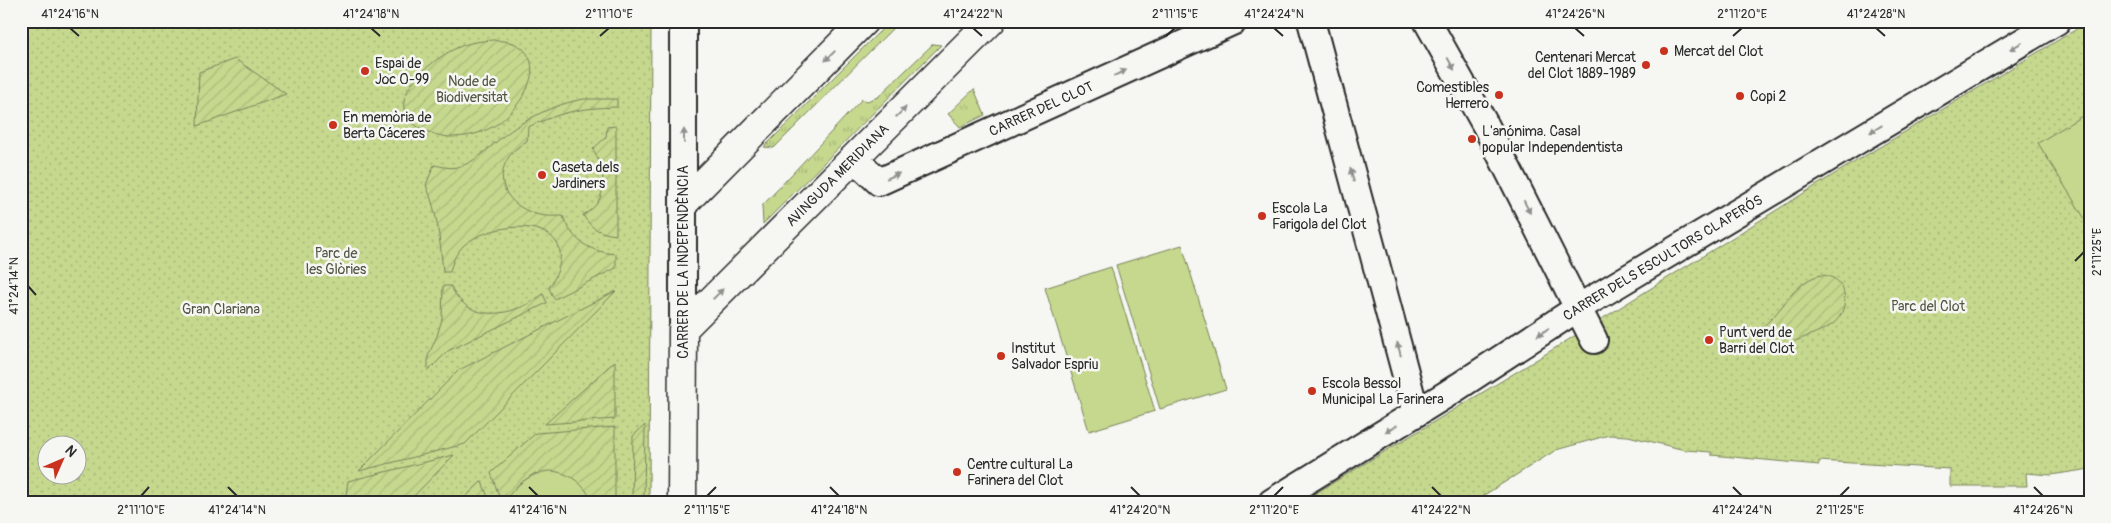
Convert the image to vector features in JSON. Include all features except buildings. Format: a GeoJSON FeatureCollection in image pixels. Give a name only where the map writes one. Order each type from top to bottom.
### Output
{"type":"FeatureCollection","features":[{"type":"Feature","properties":{"kind":"street","name":"CARRER DE LA INDEPENDÈNCIA"},"geometry":{"type":"LineString","coordinates":[[682,502],[683,21]]}},
{"type":"Feature","properties":{"kind":"street"},"geometry":{"type":"LineString","coordinates":[[684,202],[864,21]]}},
{"type":"Feature","properties":{"kind":"street","name":"AVINGUDA MERIDIANA"},"geometry":{"type":"LineString","coordinates":[[683,329],[990,21]]}},
{"type":"Feature","properties":{"kind":"street","name":"CARRER DEL CLOT"},"geometry":{"type":"LineString","coordinates":[[854,159],[879,182],[1234,21]]}},
{"type":"Feature","properties":{"kind":"street"},"geometry":{"type":"LineString","coordinates":[[1311,21],[1416,413]]}},
{"type":"Feature","properties":{"kind":"street"},"geometry":{"type":"LineString","coordinates":[[1427,21],[1486,126],[1594,340]]}},
{"type":"Feature","properties":{"kind":"street","name":"CARRER DELS ESCULTORS CLAPERÓS"},"geometry":{"type":"LineString","coordinates":[[1272,502],[1416,413],[1578,308],[2058,21]]}},
{"type":"Feature","properties":{"kind":"green space","name":"Parc de les Glòries"},"geometry":{"type":"Polygon","coordinates":[[[21,21],[651,21],[649,502],[21,502],[21,21]]]}},
{"type":"Feature","properties":{"kind":"green space"},"geometry":{"type":"Polygon","coordinates":[[[890,21],[900,21],[774,148],[764,147],[890,21]]]}},
{"type":"Feature","properties":{"kind":"green space","name":"Parc del Clot"},"geometry":{"type":"Polygon","coordinates":[[[2090,21],[2090,469],[2051,475],[2026,473],[2027,486],[1950,486],[1950,469],[1819,461],[1819,465],[1711,455],[1711,452],[1685,450],[1628,436],[1609,435],[1556,450],[1473,502],[1301,502],[1523,368],[1833,175],[2090,21]]]}},
{"type":"Feature","properties":{"kind":"green space","name":"Node de Biodiversitat"},"geometry":{"type":"Polygon","coordinates":[[[480,41],[508,42],[522,48],[529,57],[532,68],[526,91],[511,112],[489,129],[462,136],[436,135],[414,124],[406,114],[404,102],[408,91],[426,68],[459,47],[480,41]]]}},
{"type":"Feature","properties":{"kind":"green space"},"geometry":{"type":"Polygon","coordinates":[[[933,44],[941,45],[763,224],[762,206],[862,99],[867,101],[878,97],[933,44]]]}},
{"type":"Feature","properties":{"kind":"green space"},"geometry":{"type":"Polygon","coordinates":[[[235,59],[286,94],[197,126],[199,72],[235,59]]]}},
{"type":"Feature","properties":{"kind":"green space"},"geometry":{"type":"Polygon","coordinates":[[[974,89],[985,115],[960,127],[948,114],[974,89]]]}},
{"type":"Feature","properties":{"kind":"green space"},"geometry":{"type":"Polygon","coordinates":[[[584,99],[617,99],[617,107],[592,108],[571,112],[528,127],[527,141],[515,150],[507,160],[503,170],[503,181],[506,191],[523,208],[539,215],[563,216],[571,232],[583,244],[598,251],[616,254],[616,268],[554,299],[549,288],[559,265],[559,248],[551,236],[536,229],[518,227],[499,229],[480,235],[461,248],[450,272],[443,272],[436,217],[426,185],[434,165],[451,168],[469,163],[510,131],[530,119],[551,109],[584,99]]]}},
{"type":"Feature","properties":{"kind":"green space"},"geometry":{"type":"Polygon","coordinates":[[[2090,111],[2090,227],[2038,143],[2090,111]]]}},
{"type":"Feature","properties":{"kind":"green space"},"geometry":{"type":"Polygon","coordinates":[[[616,126],[616,235],[596,230],[583,215],[598,202],[603,185],[601,167],[593,149],[606,137],[607,127],[616,126]]]}},
{"type":"Feature","properties":{"kind":"green space"},"geometry":{"type":"Polygon","coordinates":[[[1182,245],[1226,389],[1160,409],[1116,265],[1182,245]]]}},
{"type":"Feature","properties":{"kind":"green space"},"geometry":{"type":"Polygon","coordinates":[[[1111,267],[1155,411],[1089,431],[1045,288],[1111,267]]]}},
{"type":"Feature","properties":{"kind":"green space"},"geometry":{"type":"Polygon","coordinates":[[[1821,275],[1830,276],[1837,280],[1844,293],[1843,309],[1834,323],[1801,339],[1776,347],[1749,348],[1740,346],[1772,318],[1799,287],[1821,275]]]}},
{"type":"Feature","properties":{"kind":"green space"},"geometry":{"type":"Polygon","coordinates":[[[443,286],[451,286],[459,299],[469,307],[480,312],[507,312],[532,302],[543,294],[547,303],[448,351],[428,371],[428,356],[442,319],[443,286]]]}},
{"type":"Feature","properties":{"kind":"green space"},"geometry":{"type":"Polygon","coordinates":[[[616,291],[465,444],[359,471],[459,370],[616,291]]]}},
{"type":"Feature","properties":{"kind":"green space"},"geometry":{"type":"Polygon","coordinates":[[[615,361],[615,419],[545,424],[615,361]]]}},
{"type":"Feature","properties":{"kind":"green space"},"geometry":{"type":"Polygon","coordinates":[[[645,425],[644,502],[632,502],[633,436],[645,425]]]}},
{"type":"Feature","properties":{"kind":"green space"},"geometry":{"type":"Polygon","coordinates":[[[615,427],[615,502],[593,502],[591,499],[535,473],[518,485],[504,502],[501,502],[491,473],[536,433],[615,427]]]}},
{"type":"Feature","properties":{"kind":"green space"},"geometry":{"type":"Polygon","coordinates":[[[454,455],[408,502],[345,502],[348,481],[454,455]]]}},
{"type":"Feature","properties":{"kind":"green space"},"geometry":{"type":"Polygon","coordinates":[[[548,471],[563,473],[575,480],[593,502],[504,502],[528,478],[548,471]]]}},
{"type":"Feature","properties":{"kind":"green space"},"geometry":{"type":"Polygon","coordinates":[[[481,482],[490,502],[460,502],[481,482]]]}},
{"type":"Feature","properties":{"kind":"place","name":"Mercat del Clot"},"geometry":{"type":"Point","coordinates":[1664,51]}},
{"type":"Feature","properties":{"kind":"place","name":"Centenari Mercat del Clot 1889-1989"},"geometry":{"type":"Point","coordinates":[1646,65]}},
{"type":"Feature","properties":{"kind":"place","name":"Espai de Joc 0-99"},"geometry":{"type":"Point","coordinates":[365,71]}},
{"type":"Feature","properties":{"kind":"place","name":"Comestibles Herrero"},"geometry":{"type":"Point","coordinates":[1499,95]}},
{"type":"Feature","properties":{"kind":"place","name":"Copi 2"},"geometry":{"type":"Point","coordinates":[1740,96]}},
{"type":"Feature","properties":{"kind":"place","name":"En memòria de Berta Cáceres"},"geometry":{"type":"Point","coordinates":[333,125]}},
{"type":"Feature","properties":{"kind":"place","name":"L'anónima. Casal popular Independentista"},"geometry":{"type":"Point","coordinates":[1472,139]}},
{"type":"Feature","properties":{"kind":"place","name":"Caseta dels Jardiners"},"geometry":{"type":"Point","coordinates":[542,175]}},
{"type":"Feature","properties":{"kind":"place","name":"Escola La Farigola del Clot"},"geometry":{"type":"Point","coordinates":[1262,216]}},
{"type":"Feature","properties":{"kind":"place","name":"Punt verd de Barri del Clot"},"geometry":{"type":"Point","coordinates":[1709,340]}},
{"type":"Feature","properties":{"kind":"place","name":"Institut Salvador Espriu"},"geometry":{"type":"Point","coordinates":[1001,356]}},
{"type":"Feature","properties":{"kind":"place","name":"Escola Bessol Municipal La Farinera"},"geometry":{"type":"Point","coordinates":[1312,391]}},
{"type":"Feature","properties":{"kind":"place","name":"Centre cultural La Farinera del Clot"},"geometry":{"type":"Point","coordinates":[957,472]}},
{"type":"Feature","properties":{"kind":"park label","name":"Gran Clariana"},"geometry":{"type":"Point","coordinates":[221,309]}}]}
